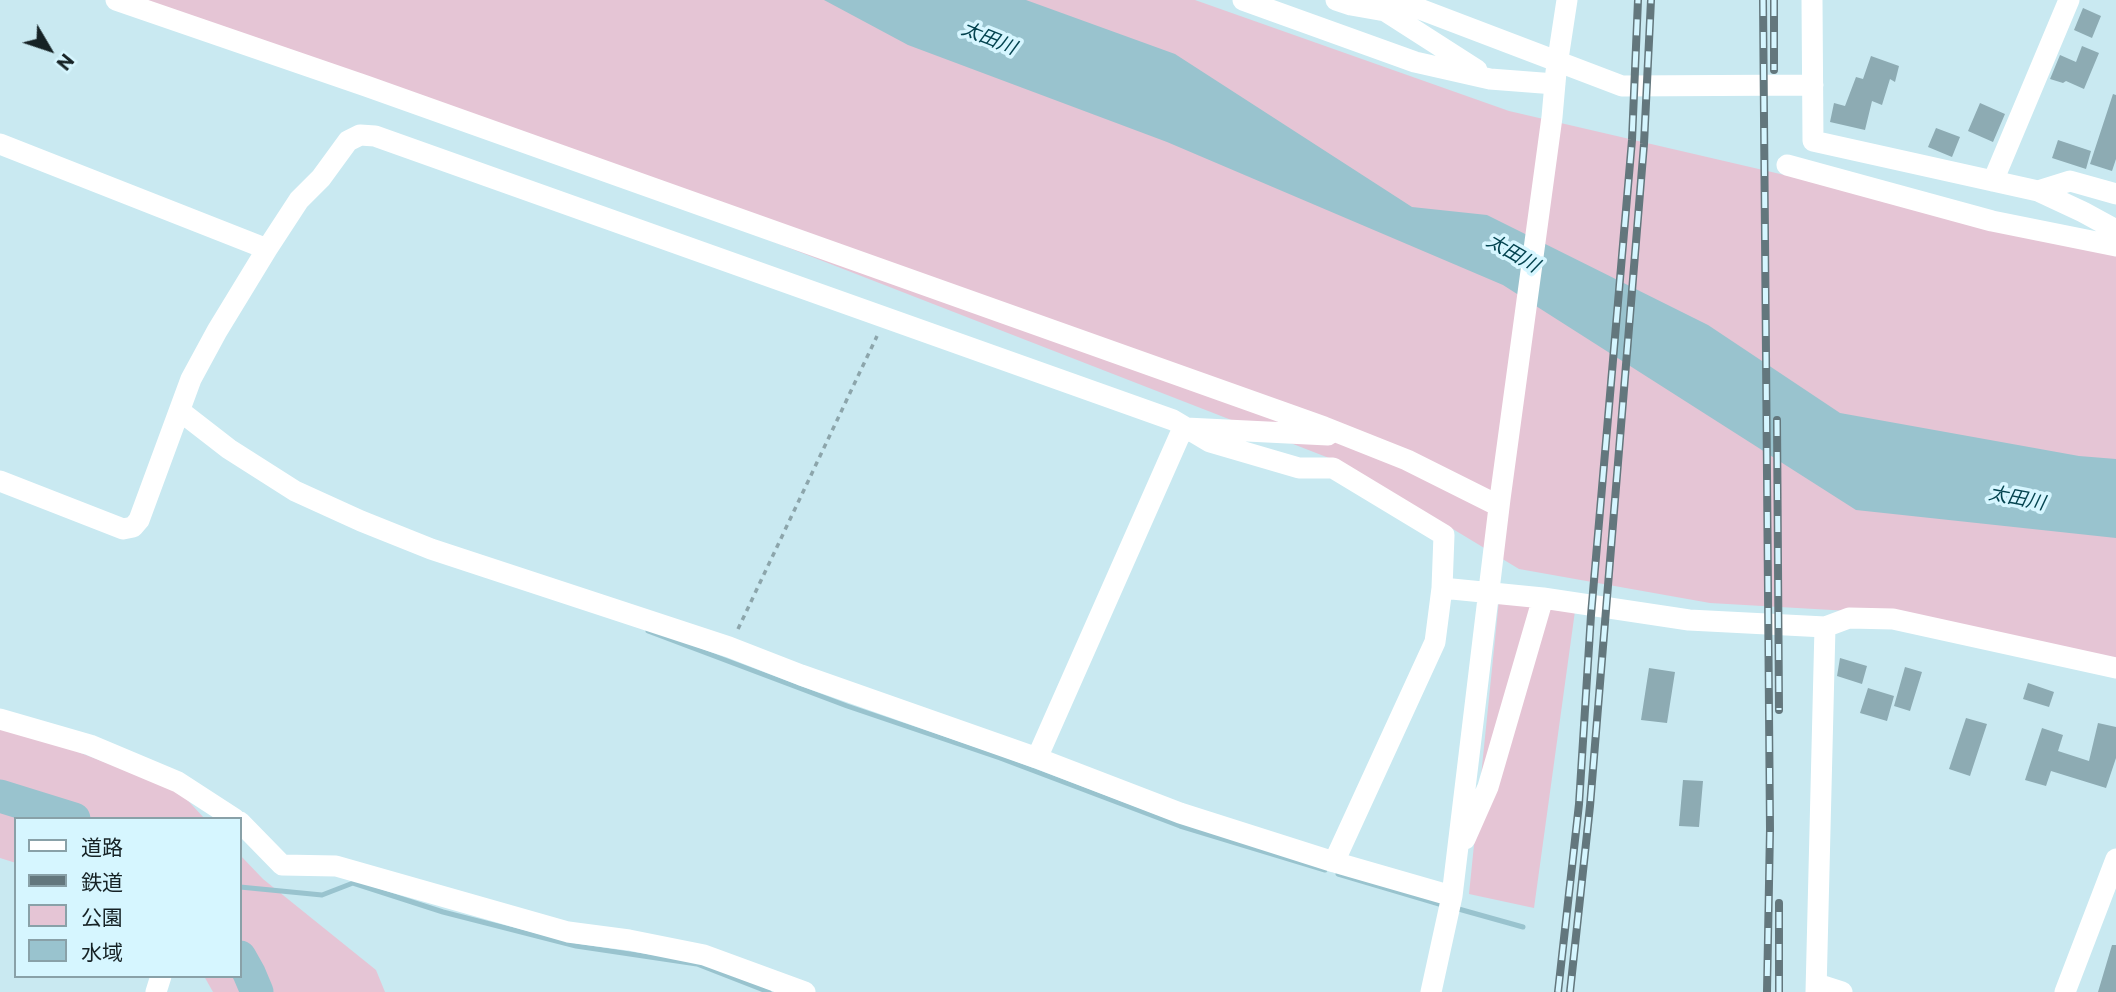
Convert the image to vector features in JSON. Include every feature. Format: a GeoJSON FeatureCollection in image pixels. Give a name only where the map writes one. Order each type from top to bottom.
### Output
{"type":"FeatureCollection","features":[{"type":"Feature","properties":{"kind":"street"},"geometry":{"type":"LineString","coordinates":[[116,0],[366,86],[1344,435],[1500,502]]}},
{"type":"Feature","properties":{"kind":"street"},"geometry":{"type":"LineString","coordinates":[[1243,0],[1415,62],[1490,79],[1555,78]]}},
{"type":"Feature","properties":{"kind":"street"},"geometry":{"type":"LineString","coordinates":[[1336,0],[1351,5],[1386,3],[1622,86],[1813,85]]}},
{"type":"Feature","properties":{"kind":"street"},"geometry":{"type":"LineString","coordinates":[[1431,992],[1452,896],[1500,502],[1567,0]]}},
{"type":"Feature","properties":{"kind":"street"},"geometry":{"type":"LineString","coordinates":[[1811,0],[1813,141],[2038,191],[2116,230]]}},
{"type":"Feature","properties":{"kind":"street"},"geometry":{"type":"LineString","coordinates":[[1993,181],[2069,0]]}},
{"type":"Feature","properties":{"kind":"street"},"geometry":{"type":"LineString","coordinates":[[1386,3],[1490,79]]}},
{"type":"Feature","properties":{"kind":"street"},"geometry":{"type":"LineString","coordinates":[[0,481],[123,529],[133,527],[139,520],[191,379],[267,249],[299,200],[321,178],[348,141],[360,135],[375,136],[1172,420],[1210,442],[1298,468],[1333,468],[1444,535],[1442,588],[1435,642],[1334,862]]}},
{"type":"Feature","properties":{"kind":"street"},"geometry":{"type":"LineString","coordinates":[[0,144],[267,249]]}},
{"type":"Feature","properties":{"kind":"street"},"geometry":{"type":"LineString","coordinates":[[1787,165],[1992,221],[2116,246]]}},
{"type":"Feature","properties":{"kind":"street"},"geometry":{"type":"LineString","coordinates":[[2038,191],[2070,181],[2116,194]]}},
{"type":"Feature","properties":{"kind":"street"},"geometry":{"type":"LineString","coordinates":[[180,411],[229,449],[295,491],[361,521],[431,548],[729,647],[876,703],[1037,758],[1180,813],[1452,896]]}},
{"type":"Feature","properties":{"kind":"street"},"geometry":{"type":"LineString","coordinates":[[1186,428],[1344,435]]}},
{"type":"Feature","properties":{"kind":"street"},"geometry":{"type":"LineString","coordinates":[[1037,758],[1179,437],[1186,428]]}},
{"type":"Feature","properties":{"kind":"street"},"geometry":{"type":"LineString","coordinates":[[1442,588],[1543,598],[1689,620],[1825,627],[1849,618],[1894,619],[2116,668]]}},
{"type":"Feature","properties":{"kind":"street"},"geometry":{"type":"LineString","coordinates":[[1458,848],[1467,836],[1488,788],[1543,598]]}},
{"type":"Feature","properties":{"kind":"street"},"geometry":{"type":"LineString","coordinates":[[1825,627],[1816,988],[1842,992]]}},
{"type":"Feature","properties":{"kind":"street"},"geometry":{"type":"LineString","coordinates":[[0,719],[90,746],[178,782],[233,817]]}},
{"type":"Feature","properties":{"kind":"street"},"geometry":{"type":"LineString","coordinates":[[242,824],[282,865],[336,866],[568,932],[629,940],[704,955],[805,992]]}},
{"type":"Feature","properties":{"kind":"street"},"geometry":{"type":"LineString","coordinates":[[2065,992],[2116,859]]}},
{"type":"Feature","properties":{"kind":"path"},"geometry":{"type":"LineString","coordinates":[[729,647],[886,318]]}},
{"type":"Feature","properties":{"kind":"green space"},"geometry":{"type":"Polygon","coordinates":[[[137,0],[1195,0],[1509,111],[2116,252],[2116,663],[1919,615],[1710,603],[1519,569],[1347,465],[450,116],[137,0]]]}},
{"type":"Feature","properties":{"kind":"green space"},"geometry":{"type":"Polygon","coordinates":[[[1499,600],[1575,611],[1534,908],[1469,894],[1499,600]]]}},
{"type":"Feature","properties":{"kind":"green space"},"geometry":{"type":"Polygon","coordinates":[[[0,727],[55,743],[179,791],[203,817],[14,817],[14,862],[0,858],[0,727]]]}},
{"type":"Feature","properties":{"kind":"green space"},"geometry":{"type":"Polygon","coordinates":[[[242,857],[263,879],[376,970],[385,992],[213,992],[205,978],[242,978],[242,857]]]}},
{"type":"Feature","properties":{"kind":"water","name":"太田川"},"geometry":{"type":"Polygon","coordinates":[[[824,0],[1026,0],[1175,54],[1412,207],[1487,215],[1708,325],[1840,413],[2079,456],[2116,459],[2116,538],[1856,510],[1503,285],[1167,142],[908,45],[824,0]]]}},
{"type":"Feature","properties":{"kind":"building"},"geometry":{"type":"Polygon","coordinates":[[[2083,8],[2101,16],[2092,38],[2074,30],[2083,8]]]}},
{"type":"Feature","properties":{"kind":"building"},"geometry":{"type":"Polygon","coordinates":[[[2082,46],[2099,53],[2084,89],[2066,81],[2063,83],[2050,79],[2060,55],[2076,62],[2082,46]]]}},
{"type":"Feature","properties":{"kind":"building"},"geometry":{"type":"Polygon","coordinates":[[[1871,56],[1899,66],[1895,82],[1890,79],[1882,105],[1872,101],[1865,130],[1830,122],[1834,103],[1845,106],[1856,77],[1863,79],[1871,56]]]}},
{"type":"Feature","properties":{"kind":"building"},"geometry":{"type":"Polygon","coordinates":[[[2113,94],[2116,95],[2116,159],[2112,171],[2090,164],[2113,94]]]}},
{"type":"Feature","properties":{"kind":"building"},"geometry":{"type":"Polygon","coordinates":[[[1980,103],[2005,114],[1993,142],[1968,131],[1980,103]]]}},
{"type":"Feature","properties":{"kind":"building"},"geometry":{"type":"Polygon","coordinates":[[[1936,128],[1960,137],[1952,157],[1928,147],[1936,128]]]}},
{"type":"Feature","properties":{"kind":"building"},"geometry":{"type":"Polygon","coordinates":[[[2058,140],[2091,151],[2086,169],[2052,158],[2058,140]]]}},
{"type":"Feature","properties":{"kind":"building"},"geometry":{"type":"Polygon","coordinates":[[[1840,658],[1867,666],[1862,684],[1837,676],[1840,658]]]}},
{"type":"Feature","properties":{"kind":"building"},"geometry":{"type":"Polygon","coordinates":[[[1905,667],[1922,672],[1910,711],[1894,706],[1905,667]]]}},
{"type":"Feature","properties":{"kind":"building"},"geometry":{"type":"Polygon","coordinates":[[[1649,668],[1675,672],[1667,723],[1641,720],[1649,668]]]}},
{"type":"Feature","properties":{"kind":"building"},"geometry":{"type":"Polygon","coordinates":[[[2028,683],[2054,692],[2049,707],[2023,699],[2028,683]]]}},
{"type":"Feature","properties":{"kind":"building"},"geometry":{"type":"Polygon","coordinates":[[[1868,688],[1894,696],[1887,721],[1860,713],[1868,688]]]}},
{"type":"Feature","properties":{"kind":"building"},"geometry":{"type":"Polygon","coordinates":[[[1966,718],[1987,724],[1970,776],[1949,769],[1966,718]]]}},
{"type":"Feature","properties":{"kind":"building"},"geometry":{"type":"Polygon","coordinates":[[[2098,723],[2116,727],[2116,758],[2106,788],[2051,771],[2046,786],[2025,780],[2042,728],[2063,735],[2058,751],[2089,761],[2098,723]]]}},
{"type":"Feature","properties":{"kind":"building"},"geometry":{"type":"Polygon","coordinates":[[[1683,780],[1703,781],[1699,827],[1679,826],[1683,780]]]}},
{"type":"Feature","properties":{"kind":"building"},"geometry":{"type":"Polygon","coordinates":[[[2112,945],[2116,945],[2116,992],[2098,992],[2112,945]]]}},
{"type":"Feature","properties":{"kind":"waterway"},"geometry":{"type":"LineString","coordinates":[[648,631],[1180,826],[1325,870]]}},
{"type":"Feature","properties":{"kind":"waterway"},"geometry":{"type":"LineString","coordinates":[[0,796],[68,817]]}},
{"type":"Feature","properties":{"kind":"waterway"},"geometry":{"type":"LineString","coordinates":[[1338,874],[1446,906]]}},
{"type":"Feature","properties":{"kind":"waterway"},"geometry":{"type":"LineString","coordinates":[[242,887],[322,895],[353,883],[443,912],[576,946],[697,964],[769,992]]}},
{"type":"Feature","properties":{"kind":"waterway"},"geometry":{"type":"LineString","coordinates":[[1455,908],[1523,927]]}},
{"type":"Feature","properties":{"kind":"waterway"},"geometry":{"type":"LineString","coordinates":[[242,961],[257,992]]}},
{"type":"Feature","properties":{"kind":"railway"},"geometry":{"type":"LineString","coordinates":[[1558,992],[1579,804],[1591,615],[1632,140],[1638,0]]}},
{"type":"Feature","properties":{"kind":"railway"},"geometry":{"type":"LineString","coordinates":[[1570,992],[1590,806],[1644,144],[1651,0]]}},
{"type":"Feature","properties":{"kind":"railway"},"geometry":{"type":"LineString","coordinates":[[1763,0],[1770,829],[1767,992]]}},
{"type":"Feature","properties":{"kind":"railway"},"geometry":{"type":"LineString","coordinates":[[1774,0],[1774,70]]}},
{"type":"Feature","properties":{"kind":"railway"},"geometry":{"type":"LineString","coordinates":[[1777,420],[1779,710]]}},
{"type":"Feature","properties":{"kind":"railway"},"geometry":{"type":"LineString","coordinates":[[1779,903],[1779,992]]}}]}
